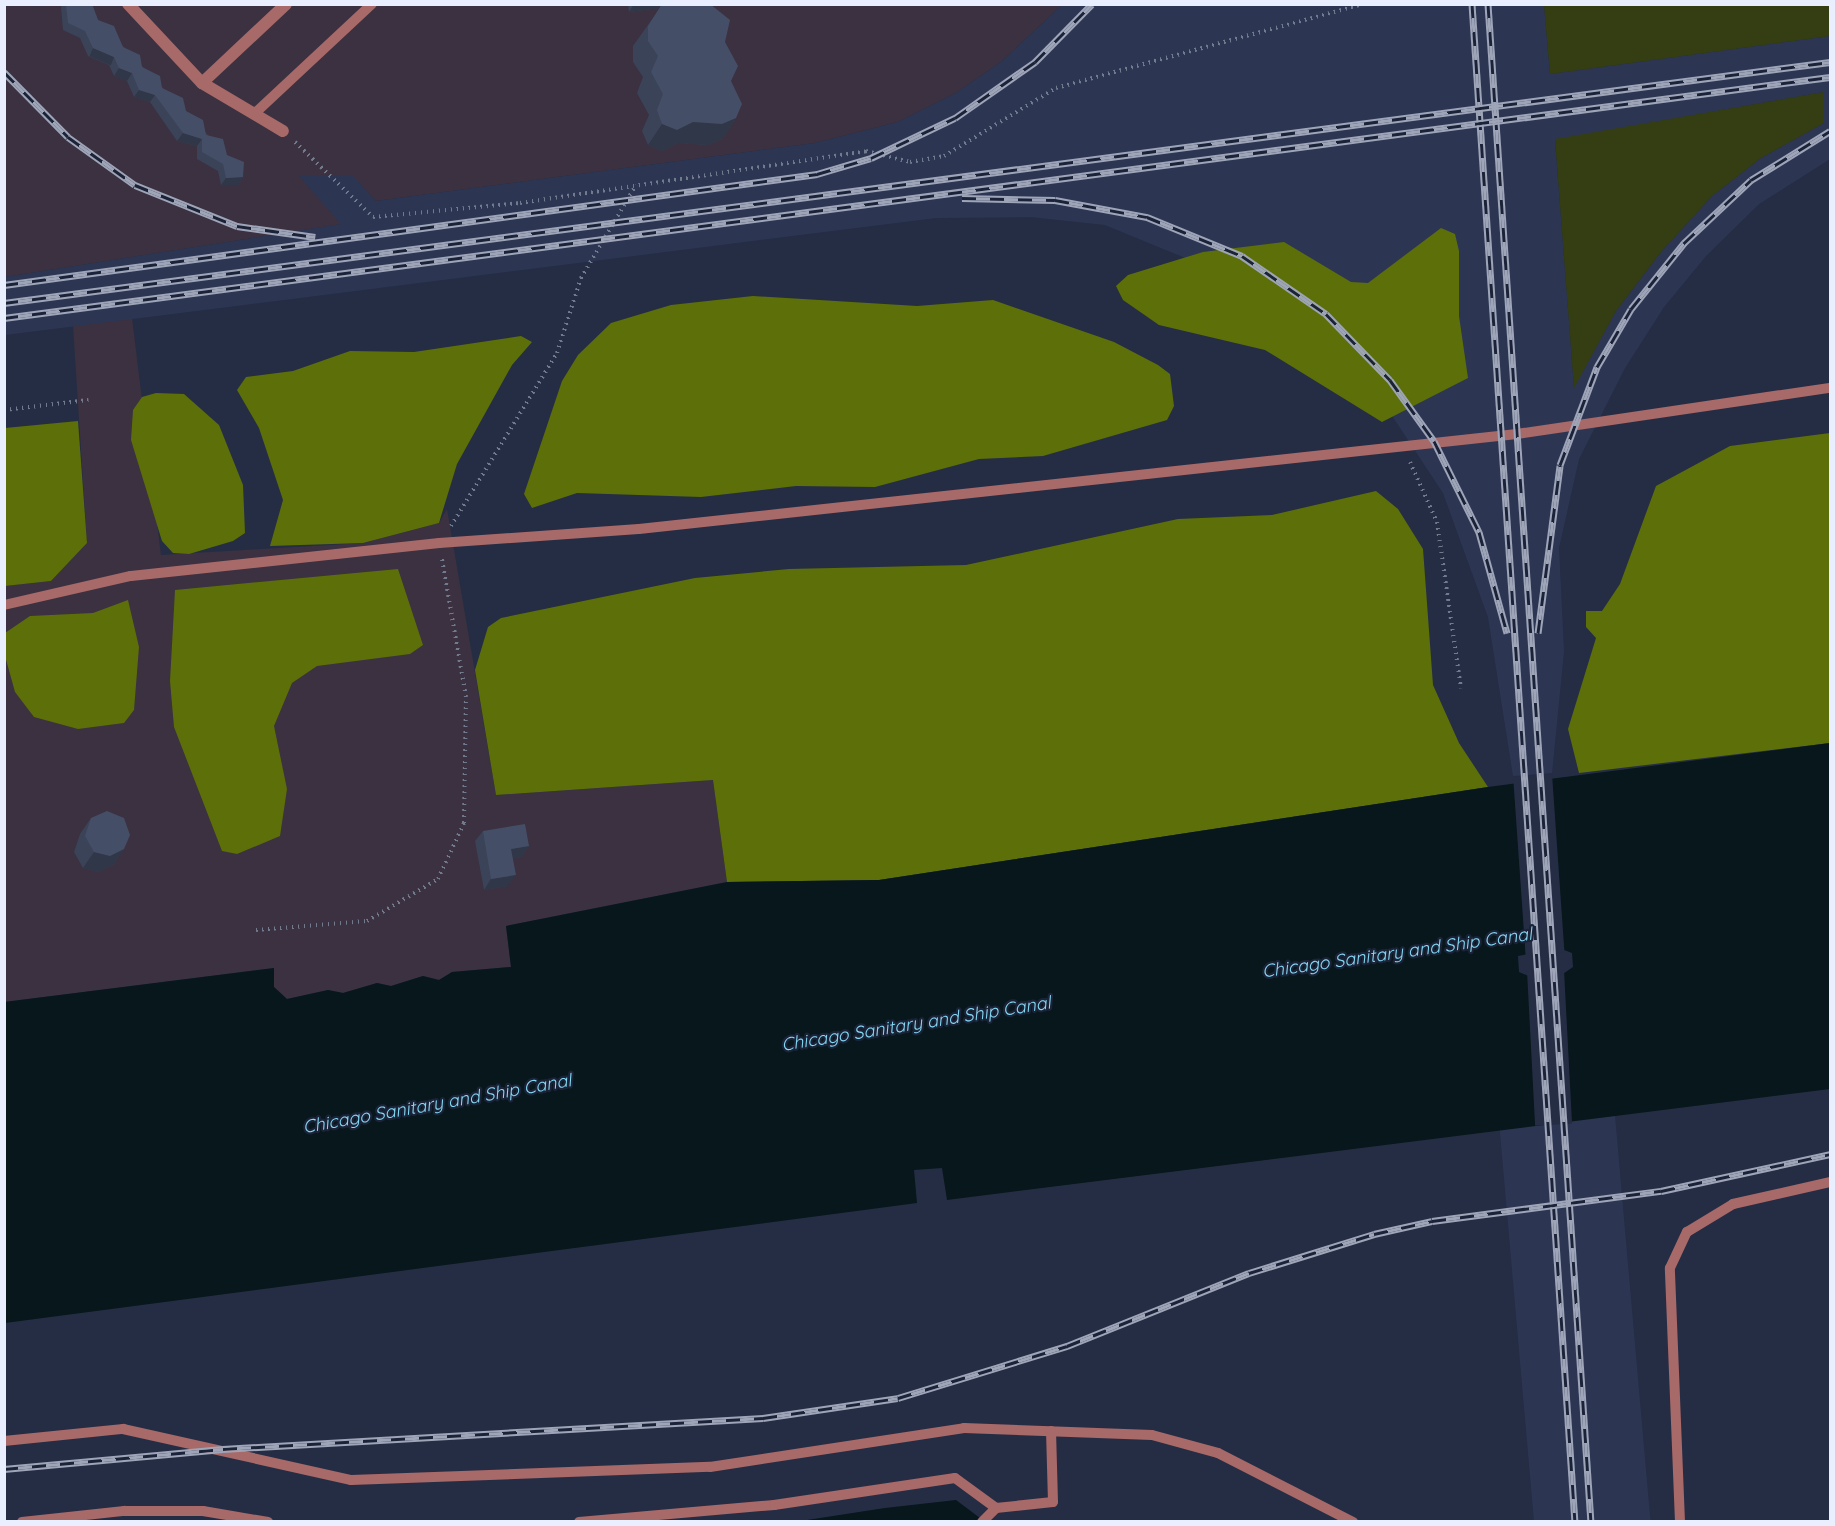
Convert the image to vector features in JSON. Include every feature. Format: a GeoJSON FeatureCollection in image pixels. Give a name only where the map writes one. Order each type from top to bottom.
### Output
{"type":"FeatureCollection","features":[{"type":"Feature","properties":{"kind":"street"},"geometry":{"type":"LineString","coordinates":[[128,4],[202,83],[284,131]]}},
{"type":"Feature","properties":{"kind":"street"},"geometry":{"type":"LineString","coordinates":[[202,83],[286,4]]}},
{"type":"Feature","properties":{"kind":"lane"},"geometry":{"type":"LineString","coordinates":[[254,114],[372,4]]}},
{"type":"Feature","properties":{"kind":"lane"},"geometry":{"type":"LineString","coordinates":[[4,605],[130,576],[439,543],[639,529],[1528,433],[1830,388]]}},
{"type":"Feature","properties":{"kind":"lane"},"geometry":{"type":"LineString","coordinates":[[1680,1521],[1670,1268],[1687,1232],[1733,1204],[1830,1182]]}},
{"type":"Feature","properties":{"kind":"lane"},"geometry":{"type":"LineString","coordinates":[[4,1441],[123,1429],[351,1480],[710,1467],[964,1428],[1152,1435],[1218,1453],[1353,1521]]}},
{"type":"Feature","properties":{"kind":"lane"},"geometry":{"type":"LineString","coordinates":[[982,1521],[996,1508],[1053,1502],[1051,1431]]}},
{"type":"Feature","properties":{"kind":"lane"},"geometry":{"type":"LineString","coordinates":[[579,1521],[774,1505],[955,1478],[996,1508]]}},
{"type":"Feature","properties":{"kind":"lane"},"geometry":{"type":"LineString","coordinates":[[22,1521],[192,1510],[268,1521]]}},
{"type":"Feature","properties":{"kind":"path"},"geometry":{"type":"LineString","coordinates":[[284,131],[373,217],[636,185],[866,151],[910,162],[944,156],[1056,88],[1363,4]]}},
{"type":"Feature","properties":{"kind":"path"},"geometry":{"type":"LineString","coordinates":[[256,930],[367,921],[438,879],[464,823],[466,697],[439,543],[485,478],[557,353],[581,278],[636,185]]}},
{"type":"Feature","properties":{"kind":"path"},"geometry":{"type":"LineString","coordinates":[[4,410],[88,400]]}},
{"type":"Feature","properties":{"kind":"path"},"geometry":{"type":"LineString","coordinates":[[1402,445],[1437,522],[1461,688]]}},
{"type":"Feature","properties":{"kind":"shaded area"},"geometry":{"type":"Polygon","coordinates":[[[5,5],[1062,5],[1001,62],[956,93],[898,122],[815,143],[376,201],[353,177],[300,176],[342,224],[5,277],[5,5]]]}},
{"type":"Feature","properties":{"kind":"shaded area"},"geometry":{"type":"Polygon","coordinates":[[[1062,5],[1544,5],[1550,74],[1830,36],[1830,159],[1759,204],[1706,256],[1664,307],[1625,368],[1579,459],[1559,548],[1564,651],[1552,773],[1513,776],[1488,617],[1443,493],[1379,396],[1195,262],[1105,225],[1031,217],[936,218],[5,335],[5,277],[341,224],[299,176],[353,176],[376,201],[815,143],[898,122],[956,93],[1001,62],[1062,5]],[[1824,92],[1555,140],[1574,387],[1616,311],[1661,252],[1712,196],[1761,158],[1824,123],[1824,92]]]}},
{"type":"Feature","properties":{"kind":"shaded area"},"geometry":{"type":"Polygon","coordinates":[[[132,318],[161,555],[363,543],[439,523],[447,509],[496,795],[713,780],[727,882],[506,926],[511,967],[452,972],[439,980],[423,976],[391,986],[377,983],[343,993],[328,990],[287,999],[274,987],[274,968],[5,1002],[4,586],[51,581],[87,543],[73,326],[132,318]]]}},
{"type":"Feature","properties":{"kind":"shaded area"},"geometry":{"type":"Polygon","coordinates":[[[1615,1116],[1650,1520],[1534,1522],[1499,1126],[1615,1116]]]}},
{"type":"Feature","properties":{"kind":"green space"},"geometry":{"type":"Polygon","coordinates":[[[1544,5],[1830,5],[1830,36],[1550,74],[1544,5]]]}},
{"type":"Feature","properties":{"kind":"green space"},"geometry":{"type":"Polygon","coordinates":[[[1824,92],[1824,123],[1761,158],[1712,196],[1661,252],[1616,311],[1574,388],[1555,139],[1824,92]]]}},
{"type":"Feature","properties":{"kind":"green space"},"geometry":{"type":"Polygon","coordinates":[[[1441,228],[1455,234],[1459,251],[1459,316],[1468,378],[1382,422],[1265,350],[1159,325],[1123,300],[1116,286],[1128,275],[1203,252],[1284,242],[1351,282],[1368,283],[1441,228]]]}},
{"type":"Feature","properties":{"kind":"green space"},"geometry":{"type":"Polygon","coordinates":[[[753,296],[917,306],[993,300],[1114,342],[1158,365],[1170,374],[1174,406],[1167,420],[1043,456],[979,459],[875,487],[796,486],[701,497],[577,493],[532,508],[524,494],[562,381],[578,355],[611,323],[671,305],[753,296]]]}},
{"type":"Feature","properties":{"kind":"green space"},"geometry":{"type":"Polygon","coordinates":[[[521,336],[532,342],[512,365],[457,464],[439,523],[363,543],[270,546],[283,500],[259,428],[237,390],[246,377],[293,371],[350,351],[414,352],[521,336]]]}},
{"type":"Feature","properties":{"kind":"green space"},"geometry":{"type":"Polygon","coordinates":[[[156,393],[184,394],[219,425],[243,485],[245,533],[233,541],[189,554],[173,553],[162,541],[131,440],[133,410],[142,397],[156,393]]]}},
{"type":"Feature","properties":{"kind":"green space"},"geometry":{"type":"Polygon","coordinates":[[[78,421],[87,543],[51,581],[5,586],[5,428],[78,421]]]}},
{"type":"Feature","properties":{"kind":"green space"},"geometry":{"type":"Polygon","coordinates":[[[1830,433],[1830,743],[1579,773],[1568,729],[1596,638],[1586,627],[1586,611],[1602,611],[1620,584],[1656,486],[1730,446],[1830,433]]]}},
{"type":"Feature","properties":{"kind":"green space"},"geometry":{"type":"Polygon","coordinates":[[[1376,491],[1398,509],[1423,549],[1433,685],[1459,743],[1488,787],[879,880],[727,882],[713,780],[496,795],[475,670],[488,627],[501,618],[695,578],[789,569],[966,565],[1178,519],[1272,515],[1376,491]]]}},
{"type":"Feature","properties":{"kind":"green space"},"geometry":{"type":"Polygon","coordinates":[[[398,569],[423,645],[410,654],[317,666],[292,683],[274,726],[287,789],[280,836],[237,854],[222,851],[174,727],[170,681],[175,590],[398,569]]]}},
{"type":"Feature","properties":{"kind":"green space"},"geometry":{"type":"Polygon","coordinates":[[[128,600],[139,647],[134,710],[124,723],[78,729],[34,717],[15,692],[5,656],[5,633],[30,616],[93,613],[128,600]]]}},
{"type":"Feature","properties":{"kind":"water","name":"Chicago Sanitary and Ship Canal"},"geometry":{"type":"Polygon","coordinates":[[[1830,743],[1830,1089],[947,1200],[942,1168],[914,1170],[917,1203],[5,1323],[4,1002],[274,968],[274,987],[287,999],[328,990],[343,993],[377,983],[391,986],[423,976],[439,980],[452,972],[511,967],[506,926],[727,882],[879,880],[1488,787],[1830,743]],[[1559,948],[1518,956],[1519,972],[1531,977],[1560,976],[1573,967],[1572,953],[1559,948]]]}},
{"type":"Feature","properties":{"kind":"water"},"geometry":{"type":"Polygon","coordinates":[[[956,1500],[984,1521],[794,1522],[885,1508],[956,1500]]]}},
{"type":"Feature","properties":{"kind":"pier"},"geometry":{"type":"Polygon","coordinates":[[[1552,774],[1564,953],[1526,955],[1513,777],[1552,774]]]}},
{"type":"Feature","properties":{"kind":"pier"},"geometry":{"type":"Polygon","coordinates":[[[1564,970],[1572,1124],[1535,1126],[1527,972],[1564,970]]]}},
{"type":"Feature","properties":{"kind":"building"},"geometry":{"type":"Polygon","coordinates":[[[66,4],[92,4],[98,20],[114,26],[123,47],[140,55],[142,67],[160,76],[162,88],[183,98],[186,111],[203,120],[206,135],[223,139],[227,155],[244,162],[243,177],[226,178],[223,164],[202,152],[202,139],[183,133],[155,95],[139,90],[132,73],[119,68],[114,57],[93,48],[85,31],[68,23],[66,4]]]}},
{"type":"Feature","properties":{"kind":"building"},"geometry":{"type":"Polygon","coordinates":[[[662,4],[710,4],[730,20],[725,42],[738,66],[731,81],[742,104],[736,118],[722,124],[693,122],[677,130],[662,124],[657,110],[663,94],[651,72],[658,56],[648,41],[648,26],[662,4]]]}},
{"type":"Feature","properties":{"kind":"building"},"geometry":{"type":"Polygon","coordinates":[[[107,811],[124,818],[130,835],[124,849],[110,856],[94,852],[85,836],[91,818],[107,811]]]}},
{"type":"Feature","properties":{"kind":"building"},"geometry":{"type":"Polygon","coordinates":[[[525,824],[529,846],[511,849],[516,875],[491,879],[483,831],[525,824]]]}},
{"type":"Feature","properties":{"kind":"railway"},"geometry":{"type":"LineString","coordinates":[[4,285],[817,174],[871,158],[955,118],[1035,62],[1092,4]]}},
{"type":"Feature","properties":{"kind":"railway"},"geometry":{"type":"LineString","coordinates":[[1472,4],[1575,1522]]}},
{"type":"Feature","properties":{"kind":"railway"},"geometry":{"type":"LineString","coordinates":[[1488,4],[1591,1522]]}},
{"type":"Feature","properties":{"kind":"railway"},"geometry":{"type":"LineString","coordinates":[[4,303],[1830,62]]}},
{"type":"Feature","properties":{"kind":"railway"},"geometry":{"type":"LineString","coordinates":[[4,72],[68,137],[135,185],[237,226],[315,237]]}},
{"type":"Feature","properties":{"kind":"railway"},"geometry":{"type":"LineString","coordinates":[[4,318],[1830,77]]}},
{"type":"Feature","properties":{"kind":"railway"},"geometry":{"type":"LineString","coordinates":[[1538,633],[1560,465],[1597,367],[1631,309],[1684,243],[1751,180],[1830,131]]}},
{"type":"Feature","properties":{"kind":"railway"},"geometry":{"type":"LineString","coordinates":[[962,198],[1055,200],[1147,217],[1242,256],[1326,314],[1390,380],[1434,441],[1479,532],[1507,633]]}},
{"type":"Feature","properties":{"kind":"railway"},"geometry":{"type":"LineString","coordinates":[[4,1469],[223,1449],[763,1418],[898,1398],[1067,1346],[1249,1273],[1374,1234],[1432,1221],[1661,1191],[1830,1154]]}}]}
